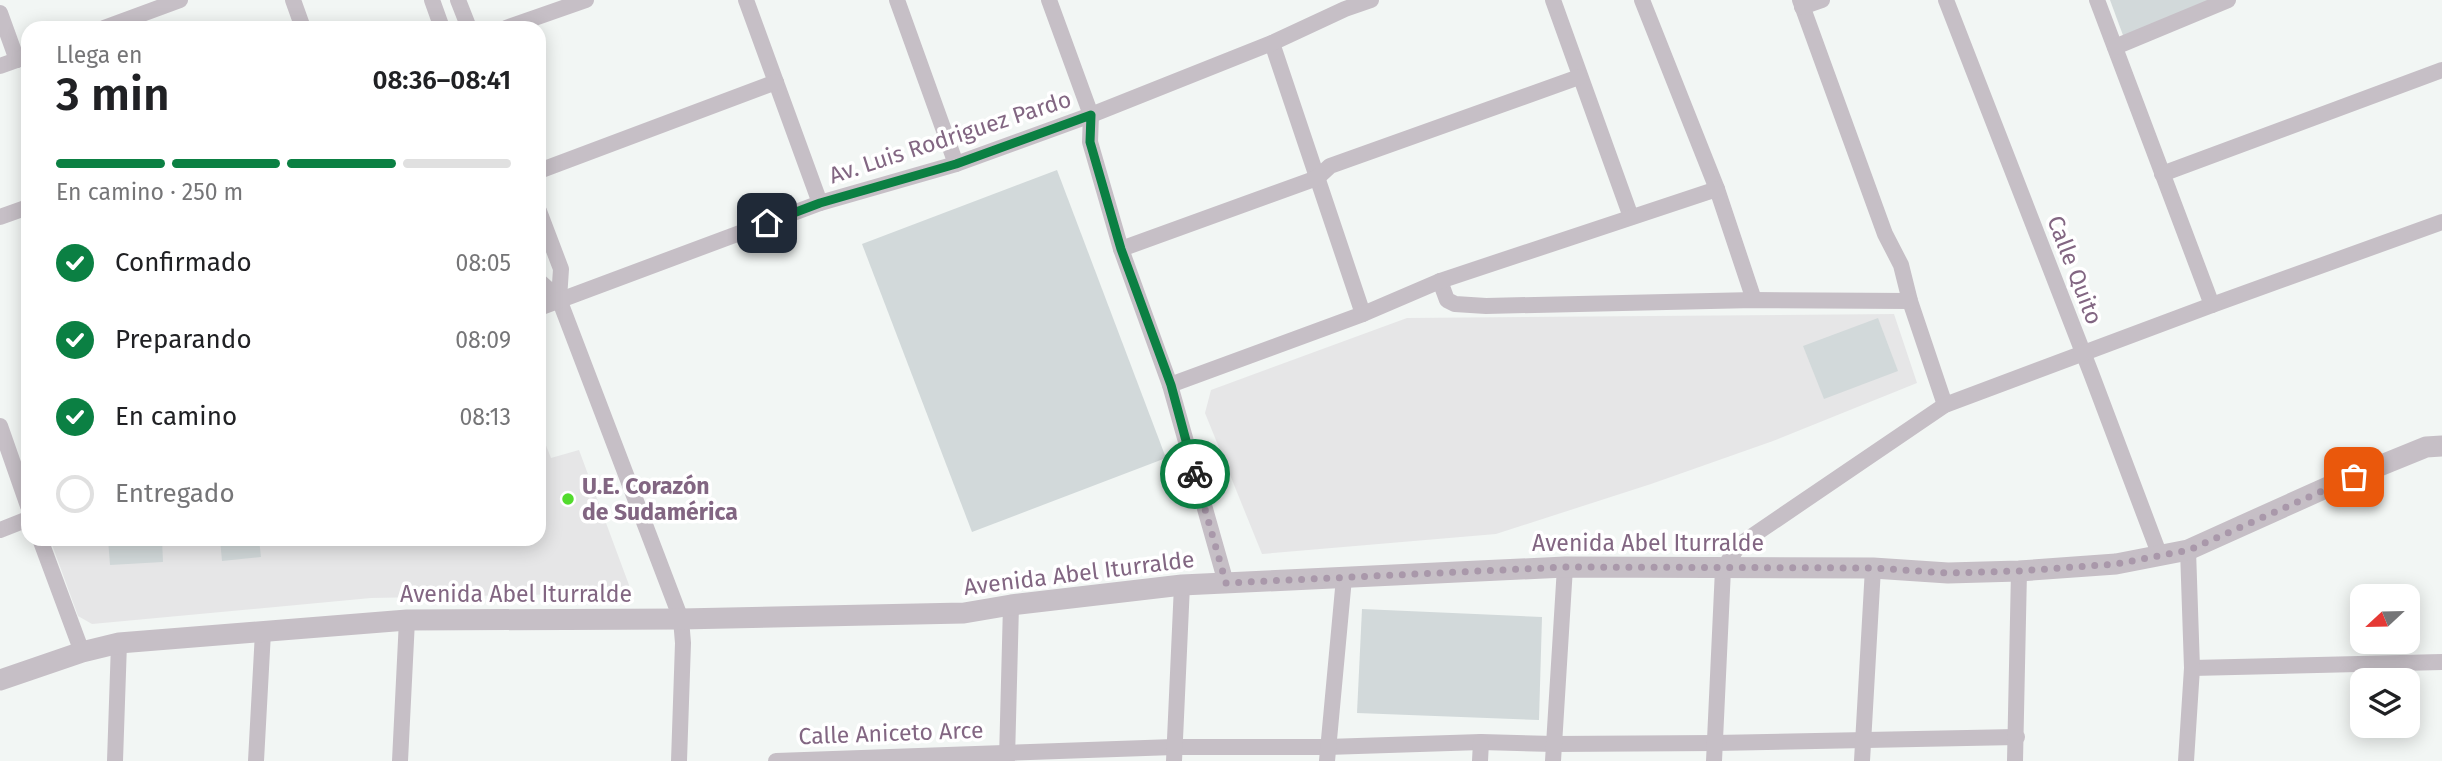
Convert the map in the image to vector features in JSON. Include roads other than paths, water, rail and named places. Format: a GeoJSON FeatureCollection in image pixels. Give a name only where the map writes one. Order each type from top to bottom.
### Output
{"type":"FeatureCollection","features":[{"type":"Feature","properties":{"kind":"street"},"geometry":{"type":"LineString","coordinates":[[123,21],[180,0]]}},
{"type":"Feature","properties":{"kind":"street"},"geometry":{"type":"LineString","coordinates":[[293,0],[300,21]]}},
{"type":"Feature","properties":{"kind":"street"},"geometry":{"type":"LineString","coordinates":[[432,0],[440,21]]}},
{"type":"Feature","properties":{"kind":"street"},"geometry":{"type":"LineString","coordinates":[[458,0],[466,21]]}},
{"type":"Feature","properties":{"kind":"street"},"geometry":{"type":"LineString","coordinates":[[526,21],[586,0]]}},
{"type":"Feature","properties":{"kind":"street"},"geometry":{"type":"LineString","coordinates":[[746,0],[820,203]]}},
{"type":"Feature","properties":{"kind":"street"},"geometry":{"type":"LineString","coordinates":[[897,0],[956,164]]}},
{"type":"Feature","properties":{"kind":"street"},"geometry":{"type":"LineString","coordinates":[[1049,0],[1091,115],[1090,142],[1121,249],[1171,385],[1226,583]]}},
{"type":"Feature","properties":{"kind":"street","name":"Av. Luis Rodriguez Pardo"},"geometry":{"type":"LineString","coordinates":[[546,305],[820,203],[956,164],[1091,115],[1272,43],[1347,5],[1371,0]]}},
{"type":"Feature","properties":{"kind":"street"},"geometry":{"type":"LineString","coordinates":[[1553,0],[1631,217]]}},
{"type":"Feature","properties":{"kind":"street"},"geometry":{"type":"LineString","coordinates":[[1642,0],[1717,189],[1754,300]]}},
{"type":"Feature","properties":{"kind":"street"},"geometry":{"type":"LineString","coordinates":[[1822,0],[1801,4],[1885,234],[1901,265],[1910,301],[1945,405]]}},
{"type":"Feature","properties":{"kind":"street","name":"Calle Quito"},"geometry":{"type":"LineString","coordinates":[[1946,0],[2160,556]]}},
{"type":"Feature","properties":{"kind":"street"},"geometry":{"type":"LineString","coordinates":[[2097,0],[2212,304]]}},
{"type":"Feature","properties":{"kind":"street"},"geometry":{"type":"LineString","coordinates":[[2115,47],[2228,0]]}},
{"type":"Feature","properties":{"kind":"street"},"geometry":{"type":"LineString","coordinates":[[0,13],[21,54]]}},
{"type":"Feature","properties":{"kind":"street"},"geometry":{"type":"LineString","coordinates":[[1272,43],[1363,314]]}},
{"type":"Feature","properties":{"kind":"street"},"geometry":{"type":"LineString","coordinates":[[0,66],[21,59]]}},
{"type":"Feature","properties":{"kind":"street"},"geometry":{"type":"LineString","coordinates":[[2162,174],[2442,70]]}},
{"type":"Feature","properties":{"kind":"street"},"geometry":{"type":"LineString","coordinates":[[1121,249],[1317,178],[1330,166],[1579,77]]}},
{"type":"Feature","properties":{"kind":"street"},"geometry":{"type":"LineString","coordinates":[[546,168],[776,82]]}},
{"type":"Feature","properties":{"kind":"street"},"geometry":{"type":"LineString","coordinates":[[1171,385],[1363,314],[1440,281],[1717,189]]}},
{"type":"Feature","properties":{"kind":"street"},"geometry":{"type":"LineString","coordinates":[[0,217],[21,210]]}},
{"type":"Feature","properties":{"kind":"street"},"geometry":{"type":"LineString","coordinates":[[1713,761],[1723,569],[1738,545],[1945,405],[2084,355],[2212,304],[2442,222]]}},
{"type":"Feature","properties":{"kind":"street"},"geometry":{"type":"LineString","coordinates":[[546,229],[561,269],[559,299],[681,619],[683,643],[679,761]]}},
{"type":"Feature","properties":{"kind":"street"},"geometry":{"type":"LineString","coordinates":[[1440,281],[1447,300],[1455,304],[1486,306],[1754,300],[1910,301]]}},
{"type":"Feature","properties":{"kind":"street"},"geometry":{"type":"LineString","coordinates":[[546,287],[559,299]]}},
{"type":"Feature","properties":{"kind":"street"},"geometry":{"type":"LineString","coordinates":[[0,426],[21,486]]}},
{"type":"Feature","properties":{"kind":"street","name":"Avenida Abel Iturralde"},"geometry":{"type":"LineString","coordinates":[[0,680],[82,652],[119,643],[407,620],[681,619],[964,613],[1182,585],[1565,567],[1873,568],[1948,573],[2116,564],[2189,550],[2342,481],[2426,447],[2442,446]]}},
{"type":"Feature","properties":{"kind":"street"},"geometry":{"type":"LineString","coordinates":[[0,530],[21,522]]}},
{"type":"Feature","properties":{"kind":"street"},"geometry":{"type":"LineString","coordinates":[[43,546],[82,652]]}},
{"type":"Feature","properties":{"kind":"street"},"geometry":{"type":"LineString","coordinates":[[2186,761],[2192,668],[2189,550]]}},
{"type":"Feature","properties":{"kind":"street"},"geometry":{"type":"LineString","coordinates":[[1553,761],[1565,567]]}},
{"type":"Feature","properties":{"kind":"street"},"geometry":{"type":"LineString","coordinates":[[1863,761],[1873,568]]}},
{"type":"Feature","properties":{"kind":"street"},"geometry":{"type":"LineString","coordinates":[[2015,761],[2019,571]]}},
{"type":"Feature","properties":{"kind":"street"},"geometry":{"type":"LineString","coordinates":[[1327,754],[1344,578]]}},
{"type":"Feature","properties":{"kind":"street"},"geometry":{"type":"LineString","coordinates":[[1174,754],[1182,585]]}},
{"type":"Feature","properties":{"kind":"street"},"geometry":{"type":"LineString","coordinates":[[1007,756],[1011,605]]}},
{"type":"Feature","properties":{"kind":"street"},"geometry":{"type":"LineString","coordinates":[[400,761],[407,620]]}},
{"type":"Feature","properties":{"kind":"street"},"geometry":{"type":"LineString","coordinates":[[256,761],[263,632]]}},
{"type":"Feature","properties":{"kind":"street"},"geometry":{"type":"LineString","coordinates":[[115,761],[119,643]]}},
{"type":"Feature","properties":{"kind":"street"},"geometry":{"type":"LineString","coordinates":[[2192,668],[2442,662]]}},
{"type":"Feature","properties":{"kind":"street","name":"Calle Aniceto Arce"},"geometry":{"type":"LineString","coordinates":[[776,761],[1327,754],[1481,742],[1715,743],[2017,737]]}},
{"type":"Feature","properties":{"kind":"street"},"geometry":{"type":"LineString","coordinates":[[1480,761],[1481,742]]}},
{"type":"Feature","properties":{"kind":"place","name":"U.E. Corazón de Sudamérica"},"geometry":{"type":"Point","coordinates":[568,499]}}]}
